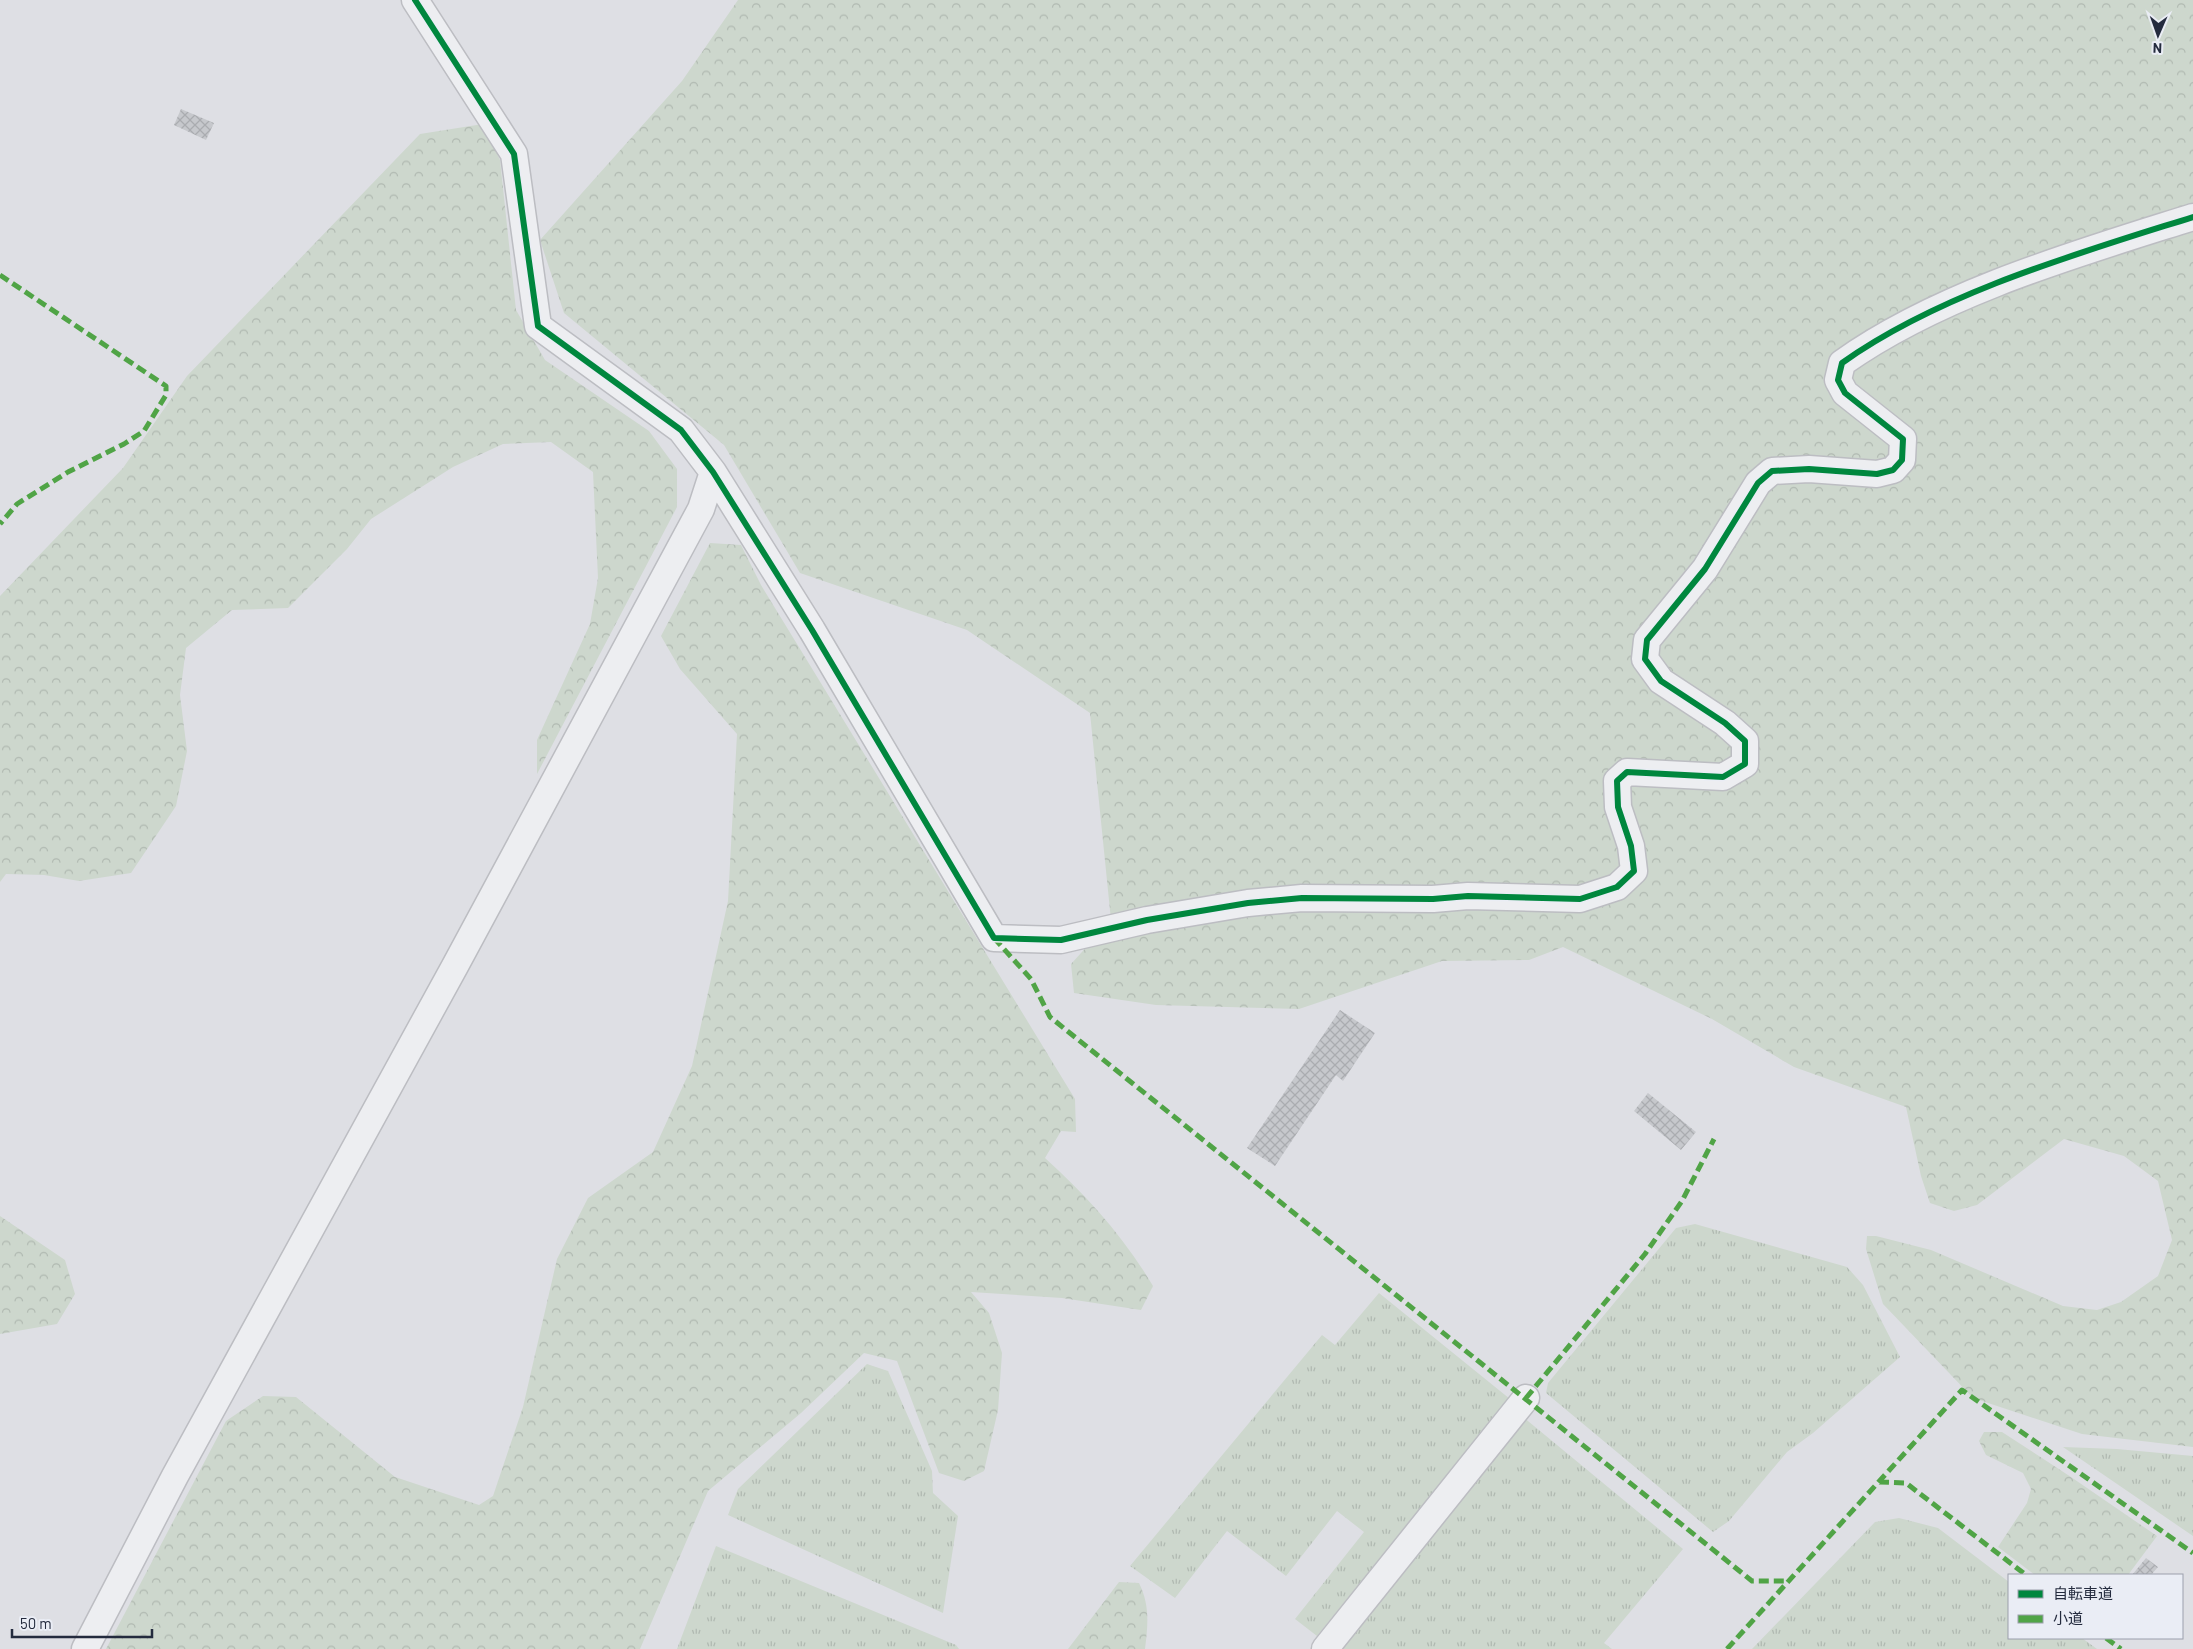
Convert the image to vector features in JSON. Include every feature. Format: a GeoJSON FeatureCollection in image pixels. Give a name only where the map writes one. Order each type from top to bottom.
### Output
{"type":"FeatureCollection","features":[{"type":"Feature","properties":{"kind":"street"},"geometry":{"type":"LineString","coordinates":[[415,0],[514,154],[538,326],[681,430],[713,472],[812,630],[994,938],[1061,940],[1147,920],[1248,903],[1302,898],[1434,899],[1468,896],[1580,899],[1617,887],[1634,871],[1631,846],[1618,807],[1618,781],[1627,772],[1724,777],[1745,764],[1745,741],[1725,723],[1662,681],[1645,659],[1647,640],[1705,569],[1758,483],[1772,471],[1809,469],[1877,474],[1893,470],[1902,460],[1903,439],[1845,393],[1838,380],[1842,363],[1858,351],[1937,308],[1996,284],[2193,217]]}},
{"type":"Feature","properties":{"kind":"street"},"geometry":{"type":"LineString","coordinates":[[85,1649],[175,1476],[455,966],[701,509],[713,472]]}},
{"type":"Feature","properties":{"kind":"street"},"geometry":{"type":"LineString","coordinates":[[1325,1649],[1526,1398]]}},
{"type":"Feature","properties":{"kind":"green space"},"geometry":{"type":"Polygon","coordinates":[[[738,0],[2193,0],[2193,1447],[2082,1434],[1973,1398],[1883,1304],[1866,1249],[1867,1236],[1876,1236],[1931,1250],[2063,1306],[2097,1310],[2121,1302],[2158,1276],[2172,1240],[2158,1181],[2124,1156],[2064,1139],[1977,1205],[1954,1211],[1930,1203],[1921,1176],[1906,1107],[1794,1067],[1712,1019],[1563,947],[1529,960],[1442,961],[1299,1009],[1156,1005],[1074,993],[1071,964],[1111,920],[1090,713],[967,630],[800,573],[724,445],[564,313],[540,240],[682,81],[738,0]]]}},
{"type":"Feature","properties":{"kind":"green space"},"geometry":{"type":"Polygon","coordinates":[[[483,124],[500,160],[516,310],[545,360],[649,431],[677,469],[677,507],[537,774],[537,740],[590,624],[598,578],[593,472],[551,442],[503,444],[453,467],[371,519],[347,549],[288,608],[232,610],[186,648],[180,695],[187,751],[176,806],[131,873],[79,881],[44,875],[6,874],[0,882],[0,596],[123,468],[187,376],[420,134],[483,124]]]}},
{"type":"Feature","properties":{"kind":"green space"},"geometry":{"type":"Polygon","coordinates":[[[710,543],[741,545],[761,585],[1075,1099],[1076,1132],[1061,1131],[1045,1158],[1076,1187],[1104,1218],[1142,1268],[1153,1286],[1141,1310],[1062,1298],[971,1292],[989,1313],[1002,1353],[998,1410],[984,1471],[964,1481],[939,1473],[897,1361],[864,1353],[801,1413],[708,1491],[640,1649],[106,1649],[226,1421],[263,1396],[296,1397],[395,1477],[479,1505],[493,1496],[523,1407],[557,1259],[588,1198],[653,1152],[692,1066],[728,901],[737,734],[680,669],[661,636],[710,543]]]}},
{"type":"Feature","properties":{"kind":"green space"},"geometry":{"type":"Polygon","coordinates":[[[0,1216],[65,1260],[75,1294],[57,1324],[0,1334],[0,1216]]]}},
{"type":"Feature","properties":{"kind":"green space"},"geometry":{"type":"Polygon","coordinates":[[[1695,1224],[1847,1267],[1863,1285],[1900,1357],[1813,1433],[1787,1452],[1729,1521],[1713,1532],[1546,1393],[1548,1383],[1676,1228],[1695,1224]]]}},
{"type":"Feature","properties":{"kind":"green space"},"geometry":{"type":"Polygon","coordinates":[[[1379,1293],[1510,1399],[1317,1636],[1295,1619],[1364,1532],[1337,1511],[1286,1576],[1227,1531],[1175,1598],[1130,1566],[1322,1335],[1335,1345],[1379,1293]]]}},
{"type":"Feature","properties":{"kind":"green space"},"geometry":{"type":"Polygon","coordinates":[[[867,1364],[888,1371],[932,1471],[933,1493],[958,1516],[943,1613],[728,1515],[738,1489],[867,1364]]]}},
{"type":"Feature","properties":{"kind":"green space"},"geometry":{"type":"Polygon","coordinates":[[[1522,1416],[1683,1549],[1604,1643],[1612,1649],[1340,1649],[1522,1416]]]}},
{"type":"Feature","properties":{"kind":"green space"},"geometry":{"type":"Polygon","coordinates":[[[1984,1432],[2002,1432],[2157,1536],[2129,1574],[2034,1574],[1998,1547],[2027,1503],[2031,1489],[2023,1473],[1986,1455],[1979,1441],[1984,1432]]]}},
{"type":"Feature","properties":{"kind":"green space"},"geometry":{"type":"Polygon","coordinates":[[[2063,1447],[2117,1449],[2193,1456],[2193,1536],[2063,1447]]]}},
{"type":"Feature","properties":{"kind":"green space"},"geometry":{"type":"Polygon","coordinates":[[[1899,1518],[1938,1528],[2008,1581],[2008,1639],[2083,1639],[2097,1649],[1752,1649],[1875,1522],[1899,1518]]]}},
{"type":"Feature","properties":{"kind":"green space"},"geometry":{"type":"Polygon","coordinates":[[[716,1546],[956,1645],[959,1649],[677,1649],[716,1546]]]}},
{"type":"Feature","properties":{"kind":"green space"},"geometry":{"type":"Polygon","coordinates":[[[1119,1582],[1139,1583],[1143,1591],[1147,1607],[1145,1649],[1068,1649],[1119,1582]]]}},
{"type":"Feature","properties":{"kind":"building"},"geometry":{"type":"Polygon","coordinates":[[[181,109],[214,123],[206,140],[174,125],[181,109]]]}},
{"type":"Feature","properties":{"kind":"building"},"geometry":{"type":"Polygon","coordinates":[[[1340,1010],[1375,1033],[1343,1081],[1336,1075],[1275,1166],[1247,1148],[1340,1010]]]}},
{"type":"Feature","properties":{"kind":"building"},"geometry":{"type":"Polygon","coordinates":[[[1648,1093],[1696,1132],[1681,1150],[1634,1111],[1648,1093]]]}},
{"type":"Feature","properties":{"kind":"building"},"geometry":{"type":"Polygon","coordinates":[[[2146,1558],[2158,1567],[2152,1574],[2133,1574],[2146,1558]]]}},
{"type":"Feature","properties":{"kind":"marked path"},"geometry":{"type":"LineString","coordinates":[[0,275],[166,386],[166,395],[144,431],[124,444],[68,472],[17,504],[0,524]]}},
{"type":"Feature","properties":{"kind":"marked path"},"geometry":{"type":"LineString","coordinates":[[994,938],[1031,979],[1050,1017],[1752,1581],[1789,1581]]}},
{"type":"Feature","properties":{"kind":"marked path"},"geometry":{"type":"LineString","coordinates":[[1526,1398],[1645,1254],[1682,1201],[1714,1139]]}},
{"type":"Feature","properties":{"kind":"marked path"},"geometry":{"type":"LineString","coordinates":[[1727,1649],[1962,1390],[2193,1553]]}},
{"type":"Feature","properties":{"kind":"marked path"},"geometry":{"type":"LineString","coordinates":[[1879,1482],[1906,1483],[2025,1574]]}},
{"type":"Feature","properties":{"kind":"marked path"},"geometry":{"type":"LineString","coordinates":[[2107,1639],[2121,1649]]}},
{"type":"Feature","properties":{"kind":"cycle path"},"geometry":{"type":"LineString","coordinates":[[415,0],[514,154],[538,326],[681,430],[713,472],[812,630],[994,938],[1061,940],[1147,920],[1248,903],[1302,898],[1433,899],[1468,896],[1580,899],[1617,887],[1634,871],[1631,846],[1618,807],[1617,781],[1627,772],[1723,777],[1745,764],[1745,741],[1725,723],[1661,681],[1645,659],[1647,640],[1705,569],[1758,483],[1772,471],[1809,469],[1877,474],[1893,470],[1902,460],[1903,439],[1845,393],[1838,380],[1842,363],[1881,338],[1922,316],[1966,296],[2012,277],[2193,217]]}}]}
